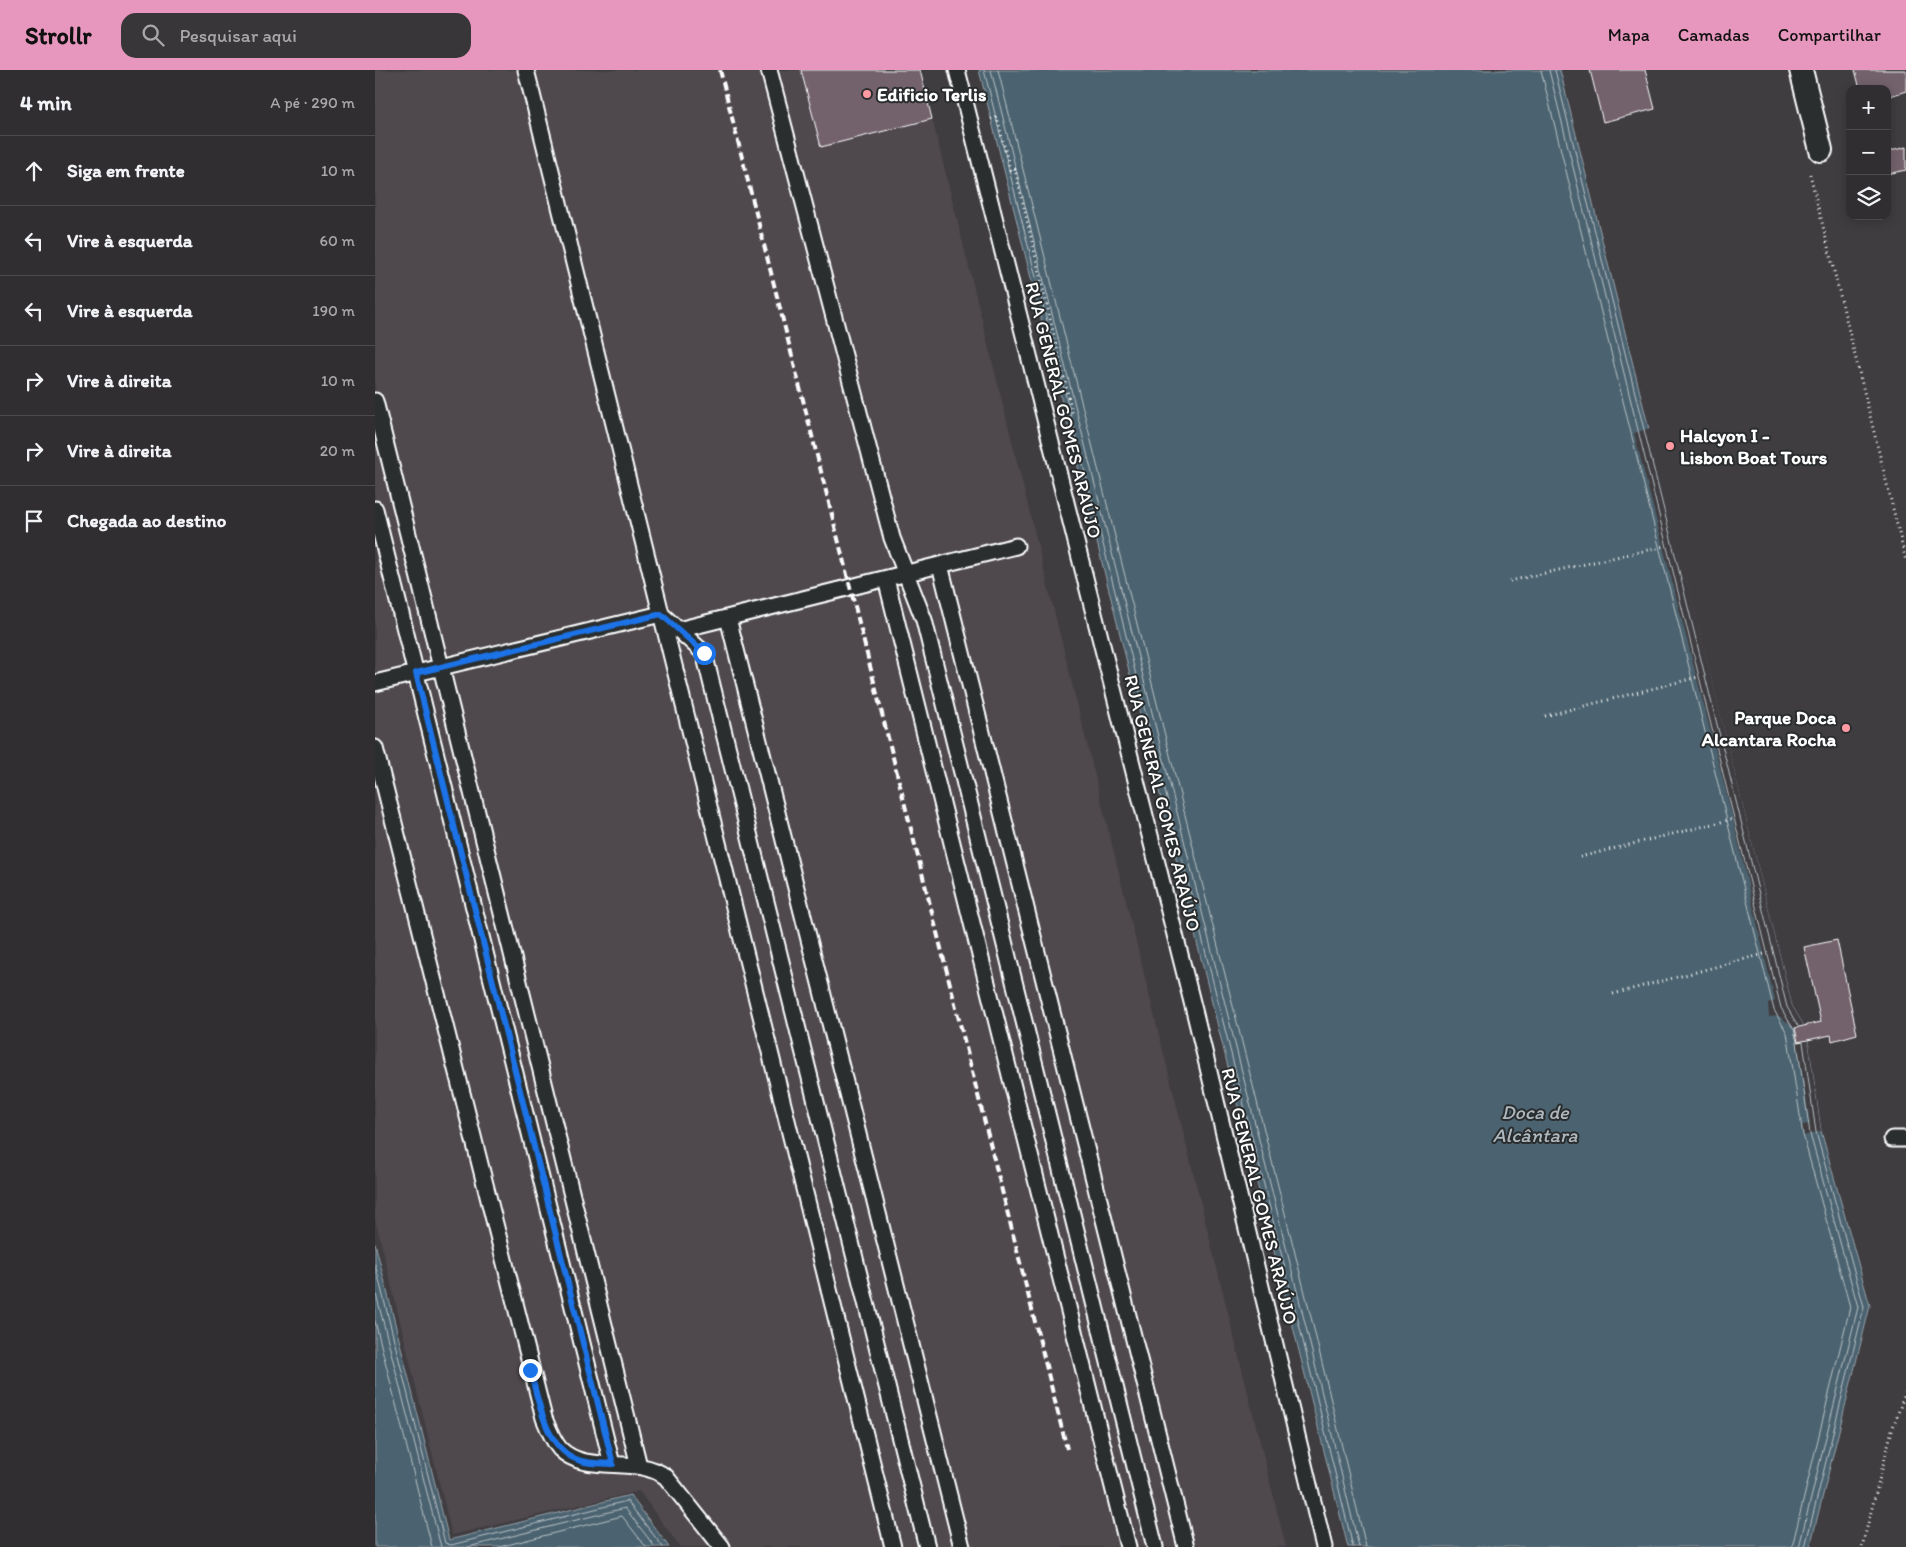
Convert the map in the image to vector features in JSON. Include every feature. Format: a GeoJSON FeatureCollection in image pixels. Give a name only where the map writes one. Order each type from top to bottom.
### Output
{"type":"FeatureCollection","features":[{"type":"Feature","properties":{"kind":"street"},"geometry":{"type":"LineString","coordinates":[[1801,70],[1814,157]]}},
{"type":"Feature","properties":{"kind":"lane"},"geometry":{"type":"LineString","coordinates":[[526,70],[893,1547]]}},
{"type":"Feature","properties":{"kind":"lane"},"geometry":{"type":"LineString","coordinates":[[769,70],[892,538],[924,620],[1155,1547]]}},
{"type":"Feature","properties":{"kind":"lane","name":"RUA GENERAL GOMES ARAÚJO"},"geometry":{"type":"LineString","coordinates":[[957,70],[1195,1014],[1324,1547]]}},
{"type":"Feature","properties":{"kind":"lane"},"geometry":{"type":"LineString","coordinates":[[375,401],[639,1466]]}},
{"type":"Feature","properties":{"kind":"lane"},"geometry":{"type":"LineString","coordinates":[[375,509],[613,1464]]}},
{"type":"Feature","properties":{"kind":"lane"},"geometry":{"type":"LineString","coordinates":[[678,630],[1016,546]]}},
{"type":"Feature","properties":{"kind":"lane"},"geometry":{"type":"LineString","coordinates":[[941,565],[1186,1547]]}},
{"type":"Feature","properties":{"kind":"lane"},"geometry":{"type":"LineString","coordinates":[[886,579],[1128,1547]]}},
{"type":"Feature","properties":{"kind":"lane"},"geometry":{"type":"LineString","coordinates":[[661,614],[704,653],[927,1547]]}},
{"type":"Feature","properties":{"kind":"lane"},"geometry":{"type":"LineString","coordinates":[[375,683],[661,614]]}},
{"type":"Feature","properties":{"kind":"lane"},"geometry":{"type":"LineString","coordinates":[[728,618],[962,1547]]}},
{"type":"Feature","properties":{"kind":"lane"},"geometry":{"type":"LineString","coordinates":[[375,748],[544,1418],[560,1449],[582,1462],[639,1466],[655,1469],[666,1477],[721,1547]]}},
{"type":"Feature","properties":{"kind":"path"},"geometry":{"type":"LineString","coordinates":[[987,120],[997,117],[1010,170],[1015,169],[1073,416]]}},
{"type":"Feature","properties":{"kind":"path"},"geometry":{"type":"LineString","coordinates":[[1814,157],[1906,561]]}},
{"type":"Feature","properties":{"kind":"path"},"geometry":{"type":"LineString","coordinates":[[1511,581],[1665,546]]}},
{"type":"Feature","properties":{"kind":"path"},"geometry":{"type":"LineString","coordinates":[[1545,716],[1698,677]]}},
{"type":"Feature","properties":{"kind":"path"},"geometry":{"type":"LineString","coordinates":[[1580,857],[1733,819]]}},
{"type":"Feature","properties":{"kind":"path"},"geometry":{"type":"LineString","coordinates":[[1613,994],[1764,954]]}},
{"type":"Feature","properties":{"kind":"path"},"geometry":{"type":"LineString","coordinates":[[1862,1547],[1892,1430],[1906,1391]]}},
{"type":"Feature","properties":{"kind":"shaded area"},"geometry":{"type":"Polygon","coordinates":[[[375,70],[920,70],[1286,1547],[680,1547],[639,1491],[452,1535],[375,1218],[375,70]]]}},
{"type":"Feature","properties":{"kind":"water","name":"Doca de Alcântara"},"geometry":{"type":"Polygon","coordinates":[[[979,70],[1560,70],[1792,1006],[1804,1026],[1808,1040],[1821,1131],[1870,1306],[1810,1547],[1348,1547],[979,70]]]}},
{"type":"Feature","properties":{"kind":"water"},"geometry":{"type":"Polygon","coordinates":[[[375,1243],[449,1540],[630,1495],[669,1547],[375,1547],[375,1243]]]}},
{"type":"Feature","properties":{"kind":"pier"},"geometry":{"type":"Polygon","coordinates":[[[1650,428],[1792,1006],[1804,1026],[1808,1040],[1821,1131],[1804,1136],[1802,1125],[1810,1124],[1795,1028],[1779,1016],[1769,1017],[1768,1003],[1775,1001],[1733,819],[1634,433],[1650,428]]]}},
{"type":"Feature","properties":{"kind":"building","name":"Edificio Terlis"},"geometry":{"type":"Polygon","coordinates":[[[801,70],[920,70],[932,119],[821,147],[801,70]]]}},
{"type":"Feature","properties":{"kind":"building"},"geometry":{"type":"Polygon","coordinates":[[[1590,70],[1645,70],[1655,109],[1603,122],[1590,70]]]}},
{"type":"Feature","properties":{"kind":"building"},"geometry":{"type":"Polygon","coordinates":[[[1855,70],[1906,70],[1906,91],[1891,96],[1891,85],[1859,85],[1855,70]]]}},
{"type":"Feature","properties":{"kind":"building"},"geometry":{"type":"Polygon","coordinates":[[[1906,147],[1906,170],[1891,173],[1891,151],[1906,147]]]}},
{"type":"Feature","properties":{"kind":"building"},"geometry":{"type":"Polygon","coordinates":[[[1837,940],[1857,1034],[1832,1041],[1831,1035],[1798,1042],[1795,1028],[1821,1022],[1804,947],[1837,940]]]}},
{"type":"Feature","properties":{"kind":"railway"},"geometry":{"type":"LineString","coordinates":[[720,70],[1067,1449]]}},
{"type":"Feature","properties":{"kind":"place","name":"Edificio Terlis"},"geometry":{"type":"Point","coordinates":[867,94]}},
{"type":"Feature","properties":{"kind":"place","name":"Halcyon I - Lisbon Boat Tours"},"geometry":{"type":"Point","coordinates":[1670,446]}},
{"type":"Feature","properties":{"kind":"place","name":"Parque Doca Alcantara Rocha"},"geometry":{"type":"Point","coordinates":[1846,728]}},
{"type":"Feature","properties":{"kind":"route"},"geometry":{"type":"LineString","coordinates":[[530,1370],[544,1418],[552,1437],[560,1449],[582,1462],[613,1464],[416,673],[661,614],[704,653]]}}]}
